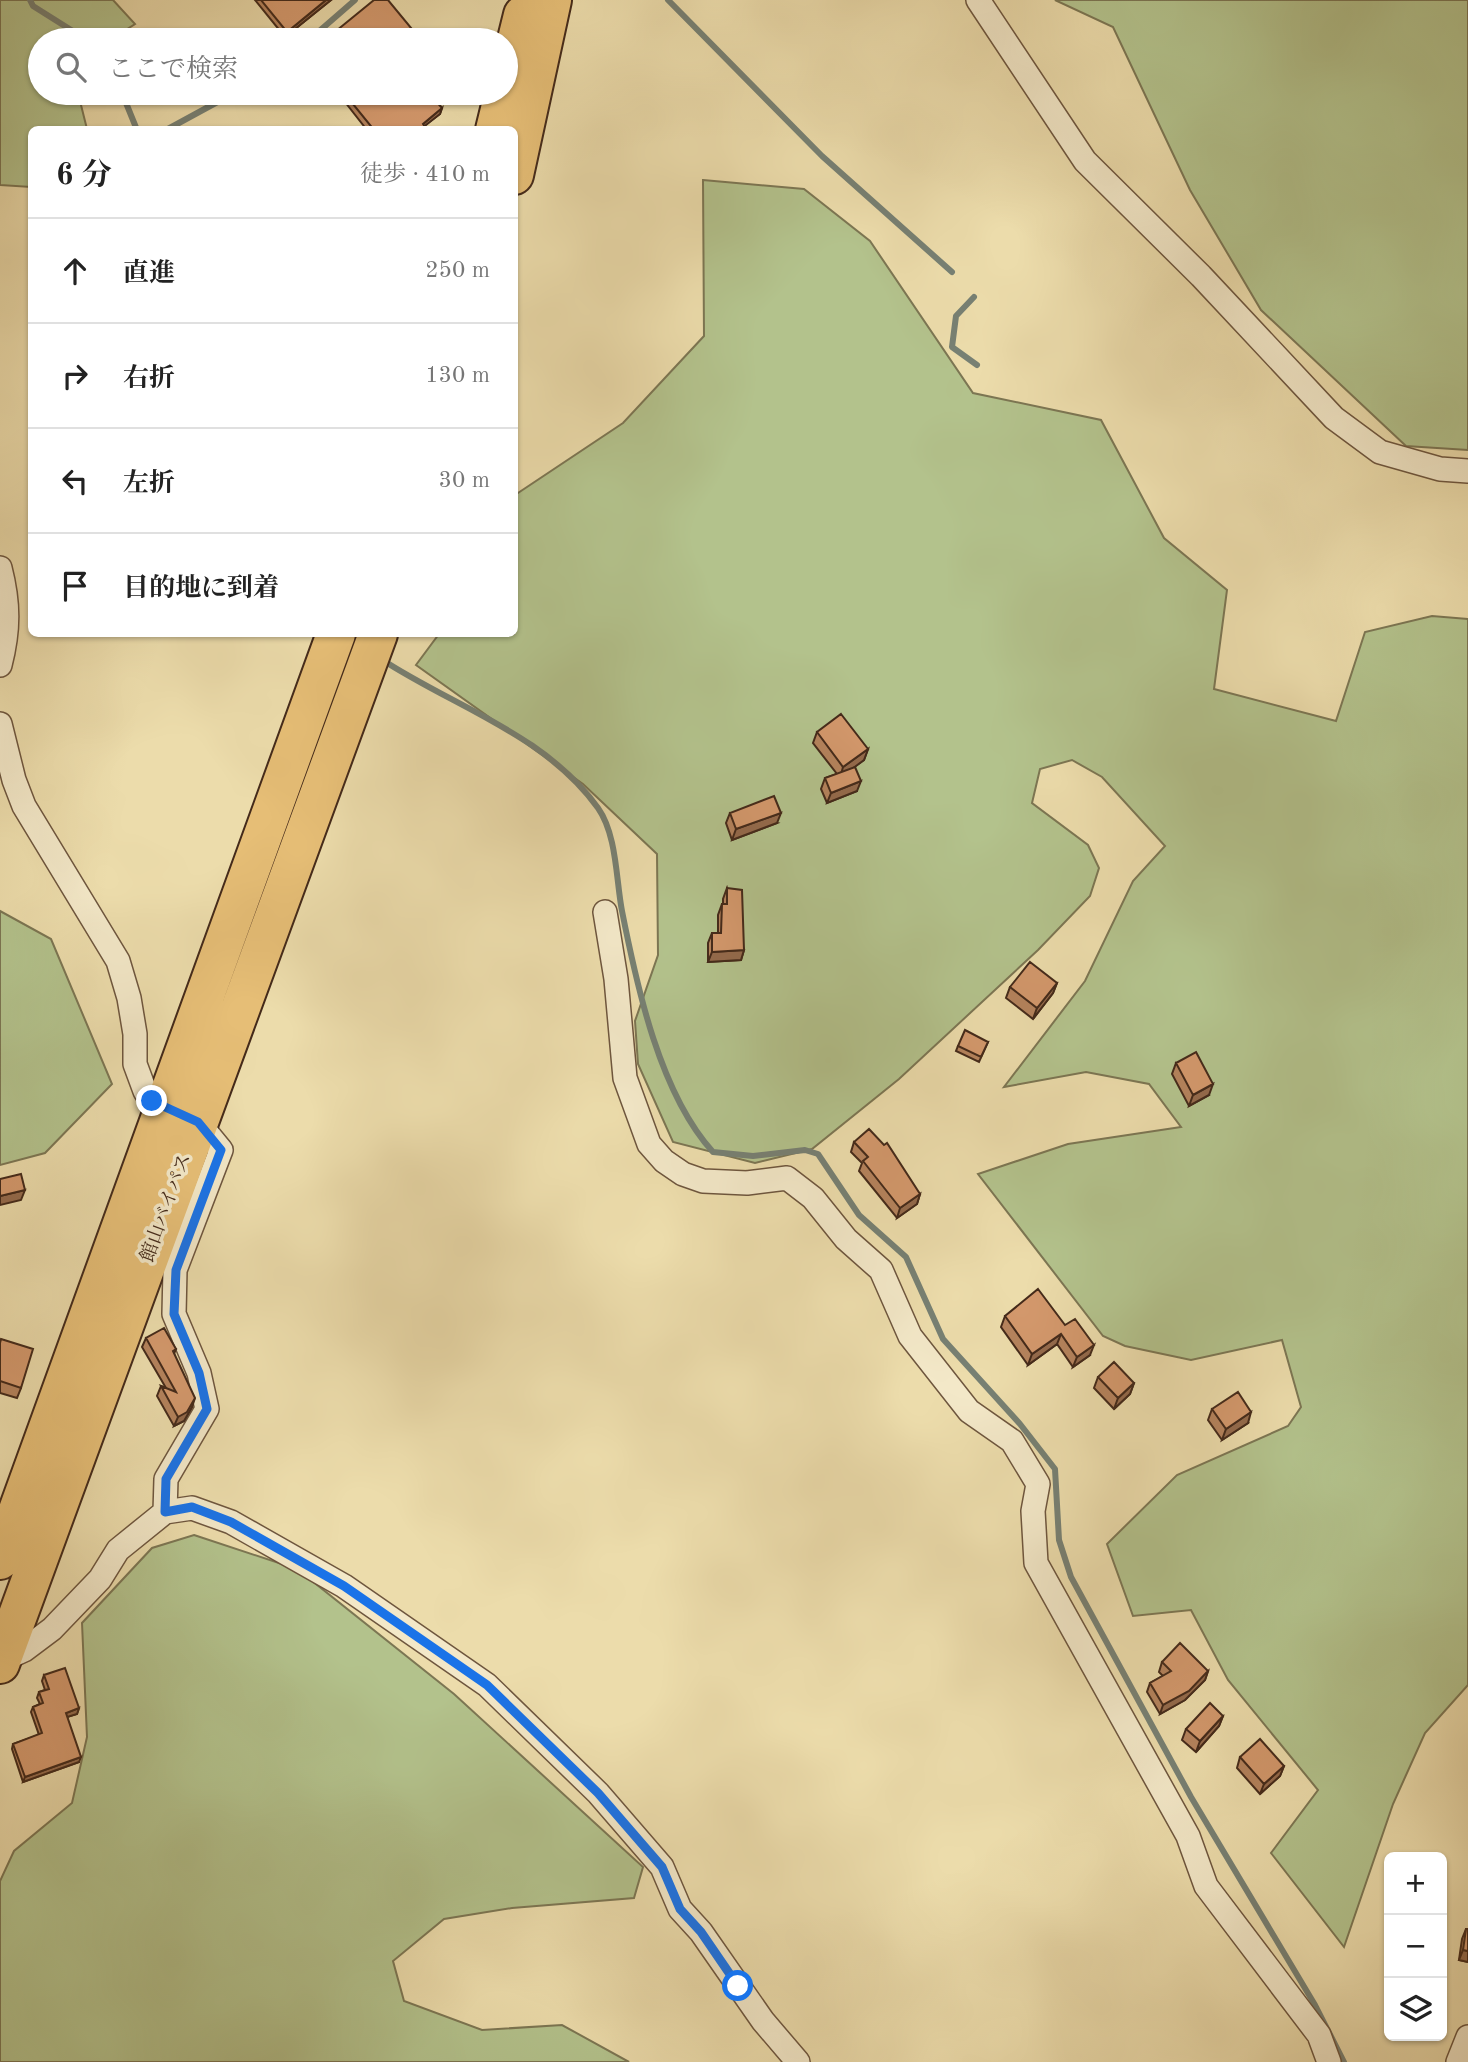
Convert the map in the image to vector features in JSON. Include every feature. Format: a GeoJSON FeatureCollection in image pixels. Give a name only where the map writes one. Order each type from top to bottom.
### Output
{"type":"FeatureCollection","features":[{"type":"Feature","properties":{"kind":"highway"},"geometry":{"type":"LineString","coordinates":[[518,34],[526,0]]}},
{"type":"Feature","properties":{"kind":"highway"},"geometry":{"type":"LineString","coordinates":[[518,157],[552,0]]}},
{"type":"Feature","properties":{"kind":"highway"},"geometry":{"type":"LineString","coordinates":[[496,126],[501,105]]}},
{"type":"Feature","properties":{"kind":"highway","name":"館山バイパス"},"geometry":{"type":"LineString","coordinates":[[0,1560],[162,1107],[336,637]]}},
{"type":"Feature","properties":{"kind":"highway","name":"館山バイパス"},"geometry":{"type":"LineString","coordinates":[[0,1662],[377,637]]}},
{"type":"Feature","properties":{"kind":"street"},"geometry":{"type":"LineString","coordinates":[[978,0],[1085,161],[1200,276],[1334,418],[1380,452],[1440,469],[1468,471]]}},
{"type":"Feature","properties":{"kind":"street"},"geometry":{"type":"LineString","coordinates":[[0,568],[9,602],[8,635],[0,665]]}},
{"type":"Feature","properties":{"kind":"street"},"geometry":{"type":"LineString","coordinates":[[0,724],[14,780],[24,806],[118,961],[130,998],[135,1064],[145,1091],[152,1101],[162,1107],[198,1122],[221,1150],[176,1270],[174,1314],[199,1373],[207,1409],[166,1479],[165,1512]]}},
{"type":"Feature","properties":{"kind":"street"},"geometry":{"type":"LineString","coordinates":[[605,912],[616,979],[625,1078],[649,1144],[664,1161],[683,1174],[703,1181],[747,1183],[787,1178],[813,1198],[846,1238],[881,1269],[910,1336],[969,1410],[1012,1441],[1038,1484],[1033,1511],[1032,1543],[1036,1563],[1188,1836],[1206,1886],[1319,2035],[1329,2062]]}},
{"type":"Feature","properties":{"kind":"street"},"geometry":{"type":"LineString","coordinates":[[0,1662],[24,1650],[52,1629],[100,1579],[118,1550],[165,1512],[192,1507],[231,1522],[344,1586],[487,1685],[598,1793],[662,1867],[680,1909],[701,1932],[763,2021],[798,2062]]}},
{"type":"Feature","properties":{"kind":"street"},"geometry":{"type":"LineString","coordinates":[[1458,2062],[1468,2037]]}},
{"type":"Feature","properties":{"kind":"green space"},"geometry":{"type":"Polygon","coordinates":[[[0,0],[113,0],[135,24],[129,28],[28,28],[28,105],[81,105],[86,126],[28,126],[28,187],[0,185],[0,0]]]}},
{"type":"Feature","properties":{"kind":"green space"},"geometry":{"type":"Polygon","coordinates":[[[1055,0],[1468,0],[1468,450],[1406,446],[1261,310],[1190,190],[1113,27],[1055,0]]]}},
{"type":"Feature","properties":{"kind":"green space"},"geometry":{"type":"Polygon","coordinates":[[[703,180],[804,189],[870,241],[973,393],[1101,420],[1164,538],[1227,590],[1214,689],[1336,721],[1365,632],[1432,616],[1468,619],[1468,1685],[1425,1733],[1393,1804],[1344,1947],[1271,1853],[1318,1790],[1228,1680],[1191,1610],[1133,1616],[1107,1544],[1177,1475],[1288,1426],[1301,1407],[1282,1340],[1191,1360],[1125,1346],[1103,1336],[978,1174],[1068,1144],[1181,1127],[1149,1084],[1086,1072],[1004,1087],[1085,981],[1133,881],[1165,846],[1102,777],[1072,760],[1040,769],[1032,803],[1088,845],[1099,868],[1090,896],[1038,950],[899,1079],[812,1149],[755,1163],[673,1142],[638,1064],[635,1021],[658,955],[657,854],[583,784],[416,665],[437,637],[518,637],[518,493],[623,423],[704,336],[703,180]]]}},
{"type":"Feature","properties":{"kind":"green space"},"geometry":{"type":"Polygon","coordinates":[[[0,911],[51,939],[112,1084],[45,1153],[0,1165],[0,911]]]}},
{"type":"Feature","properties":{"kind":"green space"},"geometry":{"type":"Polygon","coordinates":[[[194,1535],[297,1569],[454,1694],[643,1867],[634,1898],[512,1908],[444,1919],[393,1961],[404,2001],[482,2030],[562,2025],[629,2062],[0,2062],[0,1881],[14,1851],[72,1803],[87,1737],[82,1623],[152,1548],[194,1535]]]}},
{"type":"Feature","properties":{"kind":"building"},"geometry":{"type":"Polygon","coordinates":[[[261,0],[326,0],[292,28],[284,28],[261,0]]]}},
{"type":"Feature","properties":{"kind":"building"},"geometry":{"type":"Polygon","coordinates":[[[374,0],[388,0],[411,28],[340,28],[374,0]]]}},
{"type":"Feature","properties":{"kind":"building"},"geometry":{"type":"Polygon","coordinates":[[[354,105],[439,105],[442,108],[423,124],[424,126],[371,126],[354,105]]]}},
{"type":"Feature","properties":{"kind":"building"},"geometry":{"type":"Polygon","coordinates":[[[841,714],[868,749],[843,767],[817,732],[841,714]]]}},
{"type":"Feature","properties":{"kind":"building"},"geometry":{"type":"Polygon","coordinates":[[[855,767],[861,781],[831,793],[825,778],[855,767]]]}},
{"type":"Feature","properties":{"kind":"building"},"geometry":{"type":"Polygon","coordinates":[[[774,796],[781,813],[736,829],[730,813],[774,796]]]}},
{"type":"Feature","properties":{"kind":"building"},"geometry":{"type":"Polygon","coordinates":[[[727,888],[742,890],[744,950],[712,952],[712,933],[721,933],[722,904],[727,904],[727,888]]]}},
{"type":"Feature","properties":{"kind":"building"},"geometry":{"type":"Polygon","coordinates":[[[1030,962],[1057,983],[1037,1008],[1010,987],[1030,962]]]}},
{"type":"Feature","properties":{"kind":"building"},"geometry":{"type":"Polygon","coordinates":[[[965,1030],[988,1042],[981,1057],[958,1046],[965,1030]]]}},
{"type":"Feature","properties":{"kind":"building"},"geometry":{"type":"Polygon","coordinates":[[[1196,1052],[1213,1084],[1193,1095],[1176,1063],[1196,1052]]]}},
{"type":"Feature","properties":{"kind":"building"},"geometry":{"type":"Polygon","coordinates":[[[869,1129],[884,1145],[887,1143],[920,1194],[900,1208],[863,1161],[868,1157],[854,1142],[869,1129]]]}},
{"type":"Feature","properties":{"kind":"building"},"geometry":{"type":"Polygon","coordinates":[[[21,1174],[25,1190],[0,1196],[0,1179],[21,1174]]]}},
{"type":"Feature","properties":{"kind":"building"},"geometry":{"type":"Polygon","coordinates":[[[1038,1289],[1065,1325],[1075,1319],[1094,1345],[1077,1357],[1061,1334],[1032,1354],[1005,1316],[1038,1289]]]}},
{"type":"Feature","properties":{"kind":"building"},"geometry":{"type":"Polygon","coordinates":[[[164,1328],[176,1349],[173,1351],[195,1398],[187,1412],[178,1417],[161,1386],[176,1392],[146,1338],[164,1328]]]}},
{"type":"Feature","properties":{"kind":"building"},"geometry":{"type":"Polygon","coordinates":[[[1,1339],[33,1349],[21,1388],[0,1381],[1,1339]]]}},
{"type":"Feature","properties":{"kind":"building"},"geometry":{"type":"Polygon","coordinates":[[[1114,1362],[1134,1383],[1118,1398],[1098,1377],[1114,1362]]]}},
{"type":"Feature","properties":{"kind":"building"},"geometry":{"type":"Polygon","coordinates":[[[1238,1392],[1251,1412],[1226,1429],[1212,1409],[1238,1392]]]}},
{"type":"Feature","properties":{"kind":"building"},"geometry":{"type":"Polygon","coordinates":[[[1180,1643],[1208,1671],[1189,1691],[1163,1705],[1150,1683],[1171,1671],[1162,1662],[1180,1643]]]}},
{"type":"Feature","properties":{"kind":"building"},"geometry":{"type":"Polygon","coordinates":[[[65,1668],[79,1708],[66,1713],[81,1757],[25,1777],[13,1744],[42,1733],[33,1707],[43,1703],[39,1692],[49,1689],[44,1675],[65,1668]]]}},
{"type":"Feature","properties":{"kind":"building"},"geometry":{"type":"Polygon","coordinates":[[[1210,1703],[1223,1716],[1200,1741],[1186,1729],[1210,1703]]]}},
{"type":"Feature","properties":{"kind":"building"},"geometry":{"type":"Polygon","coordinates":[[[1260,1739],[1284,1766],[1264,1784],[1240,1757],[1260,1739]]]}},
{"type":"Feature","properties":{"kind":"building"},"geometry":{"type":"Polygon","coordinates":[[[1468,1929],[1468,1951],[1463,1950],[1468,1929]]]}},
{"type":"Feature","properties":{"kind":"waterway"},"geometry":{"type":"LineString","coordinates":[[30,0],[33,6],[68,28]]}},
{"type":"Feature","properties":{"kind":"waterway"},"geometry":{"type":"LineString","coordinates":[[323,28],[355,0]]}},
{"type":"Feature","properties":{"kind":"waterway"},"geometry":{"type":"LineString","coordinates":[[668,0],[822,156],[952,272]]}},
{"type":"Feature","properties":{"kind":"waterway"},"geometry":{"type":"LineString","coordinates":[[127,105],[135,126]]}},
{"type":"Feature","properties":{"kind":"waterway"},"geometry":{"type":"LineString","coordinates":[[173,126],[212,105]]}},
{"type":"Feature","properties":{"kind":"waterway"},"geometry":{"type":"LineString","coordinates":[[974,297],[956,316],[952,347],[977,365]]}},
{"type":"Feature","properties":{"kind":"waterway"},"geometry":{"type":"LineString","coordinates":[[381,659],[525,741],[552,760],[576,782],[598,808],[612,844],[622,911],[643,1005],[665,1070],[694,1128],[713,1152],[753,1156],[805,1150],[818,1154],[859,1215],[906,1257],[943,1339],[1020,1424],[1055,1469],[1059,1540],[1071,1577],[1191,1797],[1315,2005],[1344,2062]]}},
{"type":"Feature","properties":{"kind":"route"},"geometry":{"type":"LineString","coordinates":[[152,1101],[198,1122],[221,1150],[176,1270],[174,1314],[199,1373],[207,1409],[166,1479],[165,1512],[192,1507],[231,1522],[344,1586],[487,1685],[598,1793],[662,1867],[680,1909],[701,1932],[738,1986]]}}]}
